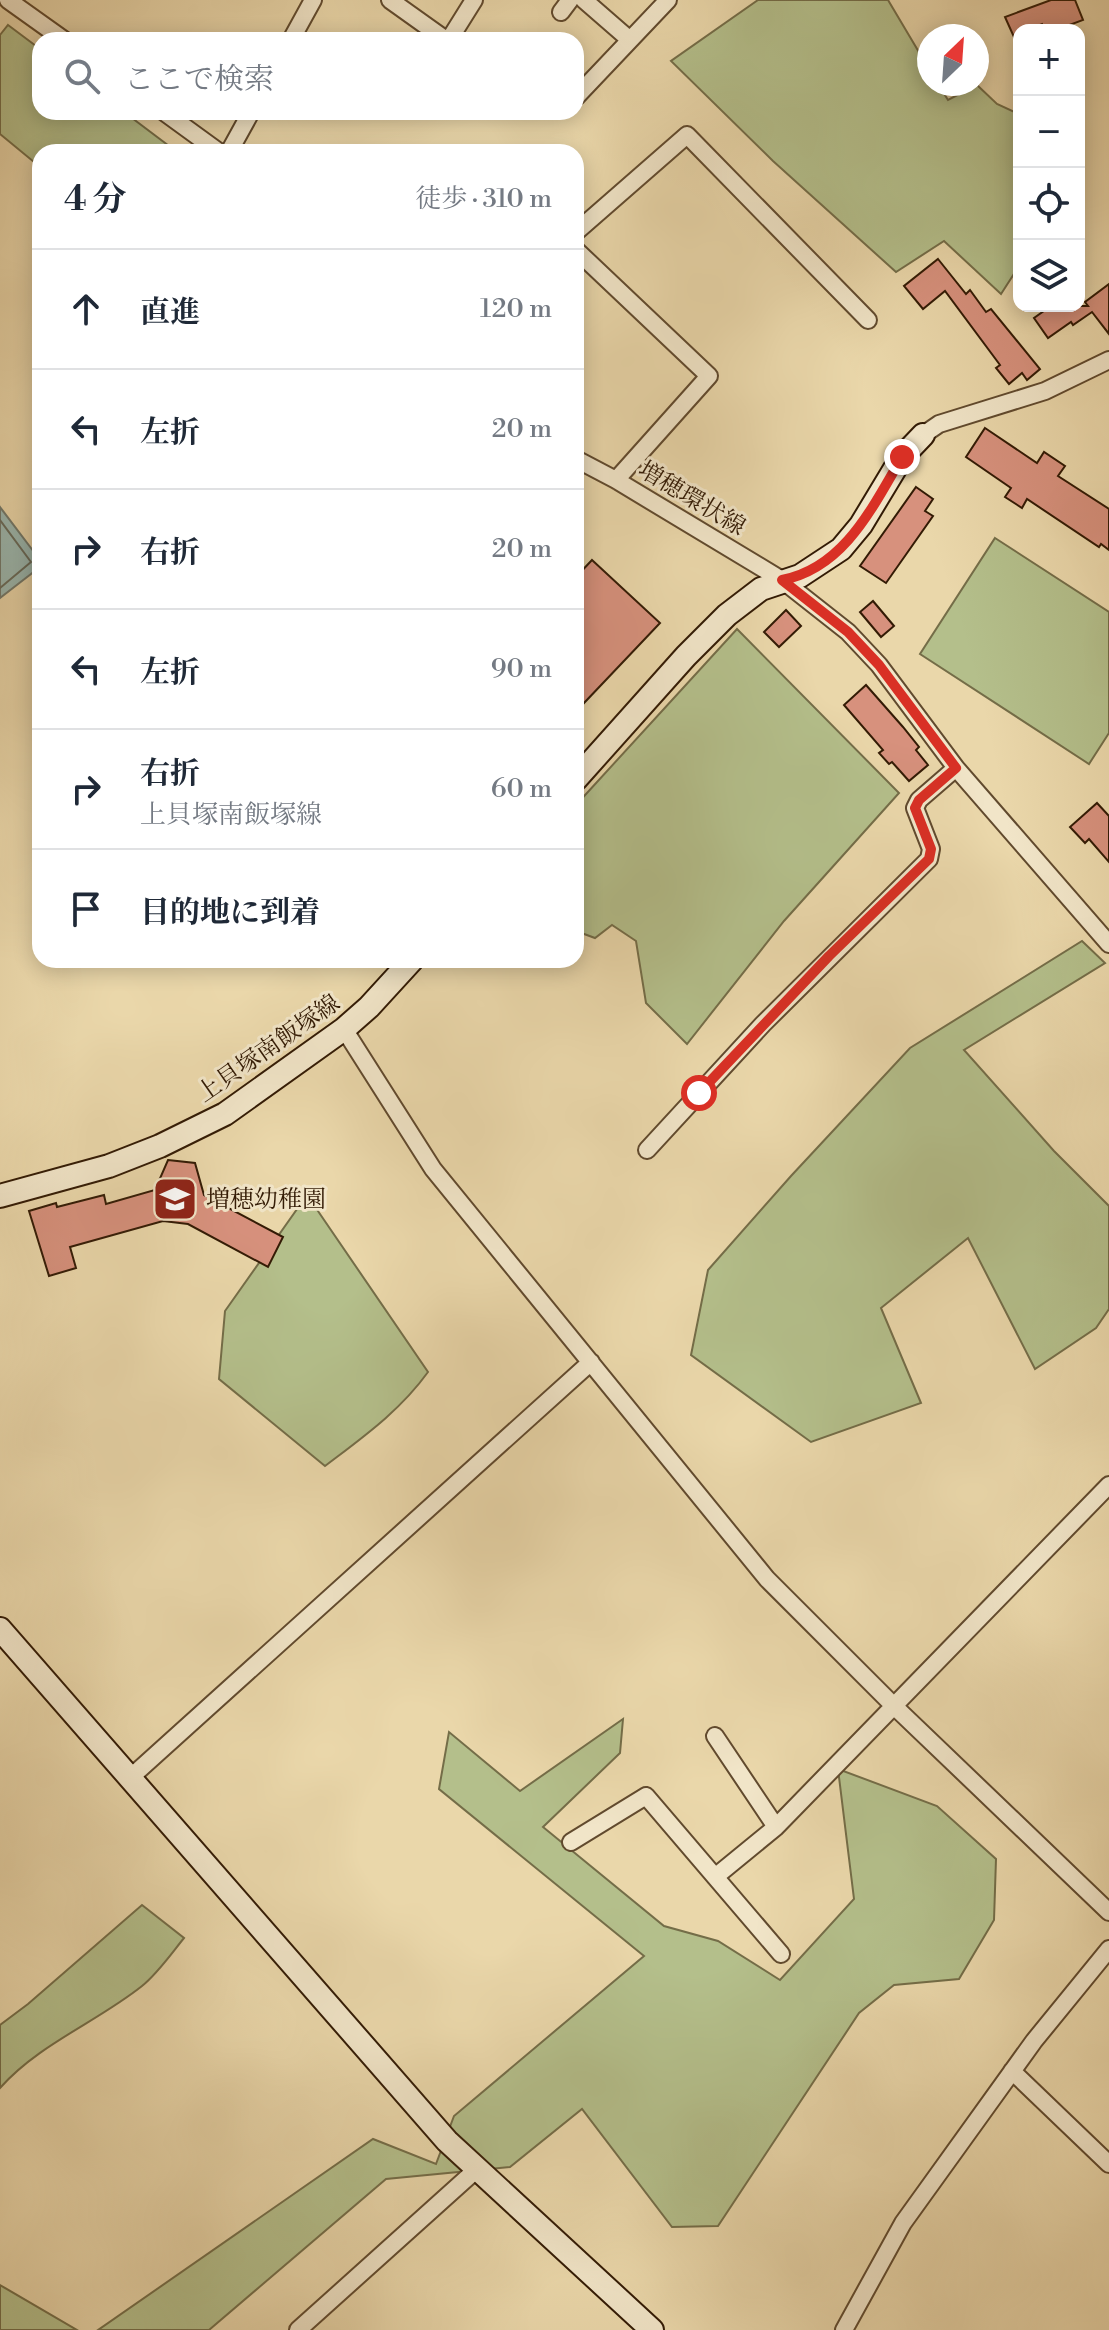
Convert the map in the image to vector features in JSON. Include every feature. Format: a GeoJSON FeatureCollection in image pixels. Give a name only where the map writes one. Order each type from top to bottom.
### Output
{"type":"FeatureCollection","features":[{"type":"Feature","properties":{"kind":"street"},"geometry":{"type":"LineString","coordinates":[[8,0],[53,32]]}},
{"type":"Feature","properties":{"kind":"street"},"geometry":{"type":"LineString","coordinates":[[295,32],[313,0]]}},
{"type":"Feature","properties":{"kind":"street"},"geometry":{"type":"LineString","coordinates":[[390,0],[436,32]]}},
{"type":"Feature","properties":{"kind":"street"},"geometry":{"type":"LineString","coordinates":[[452,32],[474,0]]}},
{"type":"Feature","properties":{"kind":"street"},"geometry":{"type":"LineString","coordinates":[[584,0],[630,40]]}},
{"type":"Feature","properties":{"kind":"street"},"geometry":{"type":"LineString","coordinates":[[584,89],[668,0]]}},
{"type":"Feature","properties":{"kind":"street"},"geometry":{"type":"LineString","coordinates":[[175,120],[208,144]]}},
{"type":"Feature","properties":{"kind":"street"},"geometry":{"type":"LineString","coordinates":[[233,144],[247,120]]}},
{"type":"Feature","properties":{"kind":"street"},"geometry":{"type":"LineString","coordinates":[[584,225],[687,135],[868,320]]}},
{"type":"Feature","properties":{"kind":"street"},"geometry":{"type":"LineString","coordinates":[[584,258],[709,376],[616,480]]}},
{"type":"Feature","properties":{"kind":"street"},"geometry":{"type":"LineString","coordinates":[[584,770],[727,615],[761,589],[800,576],[841,549],[861,525],[902,457],[923,435],[939,424],[1045,391],[1109,360]]}},
{"type":"Feature","properties":{"kind":"street","name":"増穂環状線"},"geometry":{"type":"LineString","coordinates":[[584,463],[782,580],[848,632],[879,665],[956,768],[1109,944]]}},
{"type":"Feature","properties":{"kind":"street"},"geometry":{"type":"LineString","coordinates":[[647,1150],[774,1012],[929,859],[931,849],[915,808],[919,800],[956,768]]}},
{"type":"Feature","properties":{"kind":"street","name":"上貝塚南飯塚線"},"geometry":{"type":"LineString","coordinates":[[0,1196],[109,1166],[173,1140],[225,1114],[344,1029],[405,968]]}},
{"type":"Feature","properties":{"kind":"street"},"geometry":{"type":"LineString","coordinates":[[344,1029],[433,1169],[767,1579],[895,1707],[1109,1912]]}},
{"type":"Feature","properties":{"kind":"street"},"geometry":{"type":"LineString","coordinates":[[130,1778],[591,1362]]}},
{"type":"Feature","properties":{"kind":"street"},"geometry":{"type":"LineString","coordinates":[[715,1877],[776,1827],[1109,1485]]}},
{"type":"Feature","properties":{"kind":"street"},"geometry":{"type":"LineString","coordinates":[[0,1629],[447,2141],[652,2330]]}},
{"type":"Feature","properties":{"kind":"street"},"geometry":{"type":"LineString","coordinates":[[715,1736],[776,1827]]}},
{"type":"Feature","properties":{"kind":"street"},"geometry":{"type":"LineString","coordinates":[[571,1842],[646,1796],[781,1954]]}},
{"type":"Feature","properties":{"kind":"street"},"geometry":{"type":"LineString","coordinates":[[844,2330],[903,2223],[1012,2071],[1109,1949]]}},
{"type":"Feature","properties":{"kind":"street"},"geometry":{"type":"LineString","coordinates":[[1012,2071],[1107,2161]]}},
{"type":"Feature","properties":{"kind":"street"},"geometry":{"type":"LineString","coordinates":[[298,2330],[477,2169]]}},
{"type":"Feature","properties":{"kind":"green space"},"geometry":{"type":"Polygon","coordinates":[[[758,0],[888,0],[917,49],[917,96],[946,96],[948,100],[956,96],[989,96],[1013,111],[1013,275],[1001,294],[944,241],[896,272],[773,161],[671,61],[758,0]]]}},
{"type":"Feature","properties":{"kind":"green space"},"geometry":{"type":"Polygon","coordinates":[[[8,25],[32,43],[32,120],[135,120],[166,144],[32,144],[32,160],[0,134],[0,35],[8,25]]]}},
{"type":"Feature","properties":{"kind":"green space"},"geometry":{"type":"Polygon","coordinates":[[[995,538],[1109,612],[1109,733],[1089,764],[920,654],[995,538]]]}},
{"type":"Feature","properties":{"kind":"green space"},"geometry":{"type":"Polygon","coordinates":[[[737,629],[899,793],[784,921],[687,1044],[646,1003],[636,941],[612,925],[595,938],[584,934],[584,796],[737,629]]]}},
{"type":"Feature","properties":{"kind":"green space"},"geometry":{"type":"Polygon","coordinates":[[[1082,941],[1105,963],[964,1050],[1054,1151],[1109,1206],[1109,1309],[1096,1328],[1035,1369],[968,1238],[881,1308],[921,1403],[811,1442],[691,1355],[708,1270],[910,1048],[1082,941]]]}},
{"type":"Feature","properties":{"kind":"green space"},"geometry":{"type":"Polygon","coordinates":[[[307,1195],[428,1372],[393,1411],[325,1466],[219,1379],[225,1311],[307,1195]]]}},
{"type":"Feature","properties":{"kind":"green space"},"geometry":{"type":"Polygon","coordinates":[[[623,1719],[620,1753],[543,1827],[664,1926],[718,1941],[780,1980],[854,1899],[838,1769],[937,1806],[996,1859],[994,1920],[959,1979],[894,1985],[859,2013],[718,2226],[672,2227],[582,2109],[510,2167],[386,2179],[209,2330],[98,2330],[373,2139],[436,2164],[454,2116],[644,1956],[439,1789],[449,1732],[520,1791],[623,1719]]]}},
{"type":"Feature","properties":{"kind":"green space"},"geometry":{"type":"Polygon","coordinates":[[[142,1905],[184,1938],[142,1986],[50,2046],[15,2072],[0,2088],[0,2025],[142,1905]]]}},
{"type":"Feature","properties":{"kind":"green space"},"geometry":{"type":"Polygon","coordinates":[[[0,2285],[77,2330],[0,2330],[0,2285]]]}},
{"type":"Feature","properties":{"kind":"water"},"geometry":{"type":"Polygon","coordinates":[[[0,507],[32,549],[32,573],[0,598],[0,507]]]}},
{"type":"Feature","properties":{"kind":"building"},"geometry":{"type":"Polygon","coordinates":[[[1051,0],[1075,0],[1083,20],[1072,24],[1013,24],[1013,35],[1005,17],[1051,0]]]}},
{"type":"Feature","properties":{"kind":"building"},"geometry":{"type":"Polygon","coordinates":[[[938,259],[966,294],[970,290],[986,312],[991,309],[1040,369],[1027,380],[1022,373],[1009,384],[996,368],[1000,365],[945,291],[923,309],[904,286],[938,259]]]}},
{"type":"Feature","properties":{"kind":"building"},"geometry":{"type":"Polygon","coordinates":[[[1109,284],[1109,334],[1092,312],[1048,338],[1034,318],[1042,312],[1085,312],[1085,306],[1088,306],[1085,302],[1109,284]]]}},
{"type":"Feature","properties":{"kind":"building"},"geometry":{"type":"Polygon","coordinates":[[[985,428],[1037,463],[1044,452],[1065,466],[1058,476],[1109,509],[1109,550],[1101,544],[1099,547],[1027,499],[1022,508],[1005,497],[1011,488],[966,457],[985,428]]]}},
{"type":"Feature","properties":{"kind":"building"},"geometry":{"type":"Polygon","coordinates":[[[916,487],[933,499],[925,511],[933,516],[886,583],[860,566],[916,487]]]}},
{"type":"Feature","properties":{"kind":"building"},"geometry":{"type":"Polygon","coordinates":[[[592,560],[660,623],[584,703],[584,568],[592,560]]]}},
{"type":"Feature","properties":{"kind":"building"},"geometry":{"type":"Polygon","coordinates":[[[873,601],[894,626],[881,637],[860,612],[873,601]]]}},
{"type":"Feature","properties":{"kind":"building"},"geometry":{"type":"Polygon","coordinates":[[[786,610],[801,626],[779,647],[764,632],[786,610]]]}},
{"type":"Feature","properties":{"kind":"building"},"geometry":{"type":"Polygon","coordinates":[[[866,685],[919,747],[916,750],[928,765],[909,781],[879,753],[883,750],[844,705],[866,685]]]}},
{"type":"Feature","properties":{"kind":"building"},"geometry":{"type":"Polygon","coordinates":[[[1097,803],[1109,816],[1109,862],[1089,839],[1085,843],[1070,827],[1097,803]]]}},
{"type":"Feature","properties":{"kind":"building"},"geometry":{"type":"Polygon","coordinates":[[[168,1160],[195,1163],[204,1195],[283,1237],[268,1267],[188,1224],[163,1221],[70,1247],[76,1268],[49,1276],[29,1211],[104,1195],[106,1204],[155,1190],[168,1160]]]}},
{"type":"Feature","properties":{"kind":"place","name":"増穂幼稚園"},"geometry":{"type":"Point","coordinates":[175,1199]}},
{"type":"Feature","properties":{"kind":"route"},"geometry":{"type":"LineString","coordinates":[[699,1093],[829,956],[929,859],[931,849],[915,808],[919,800],[956,768],[879,665],[848,632],[782,580],[800,576],[821,565],[841,549],[861,525],[902,457]]}}]}
